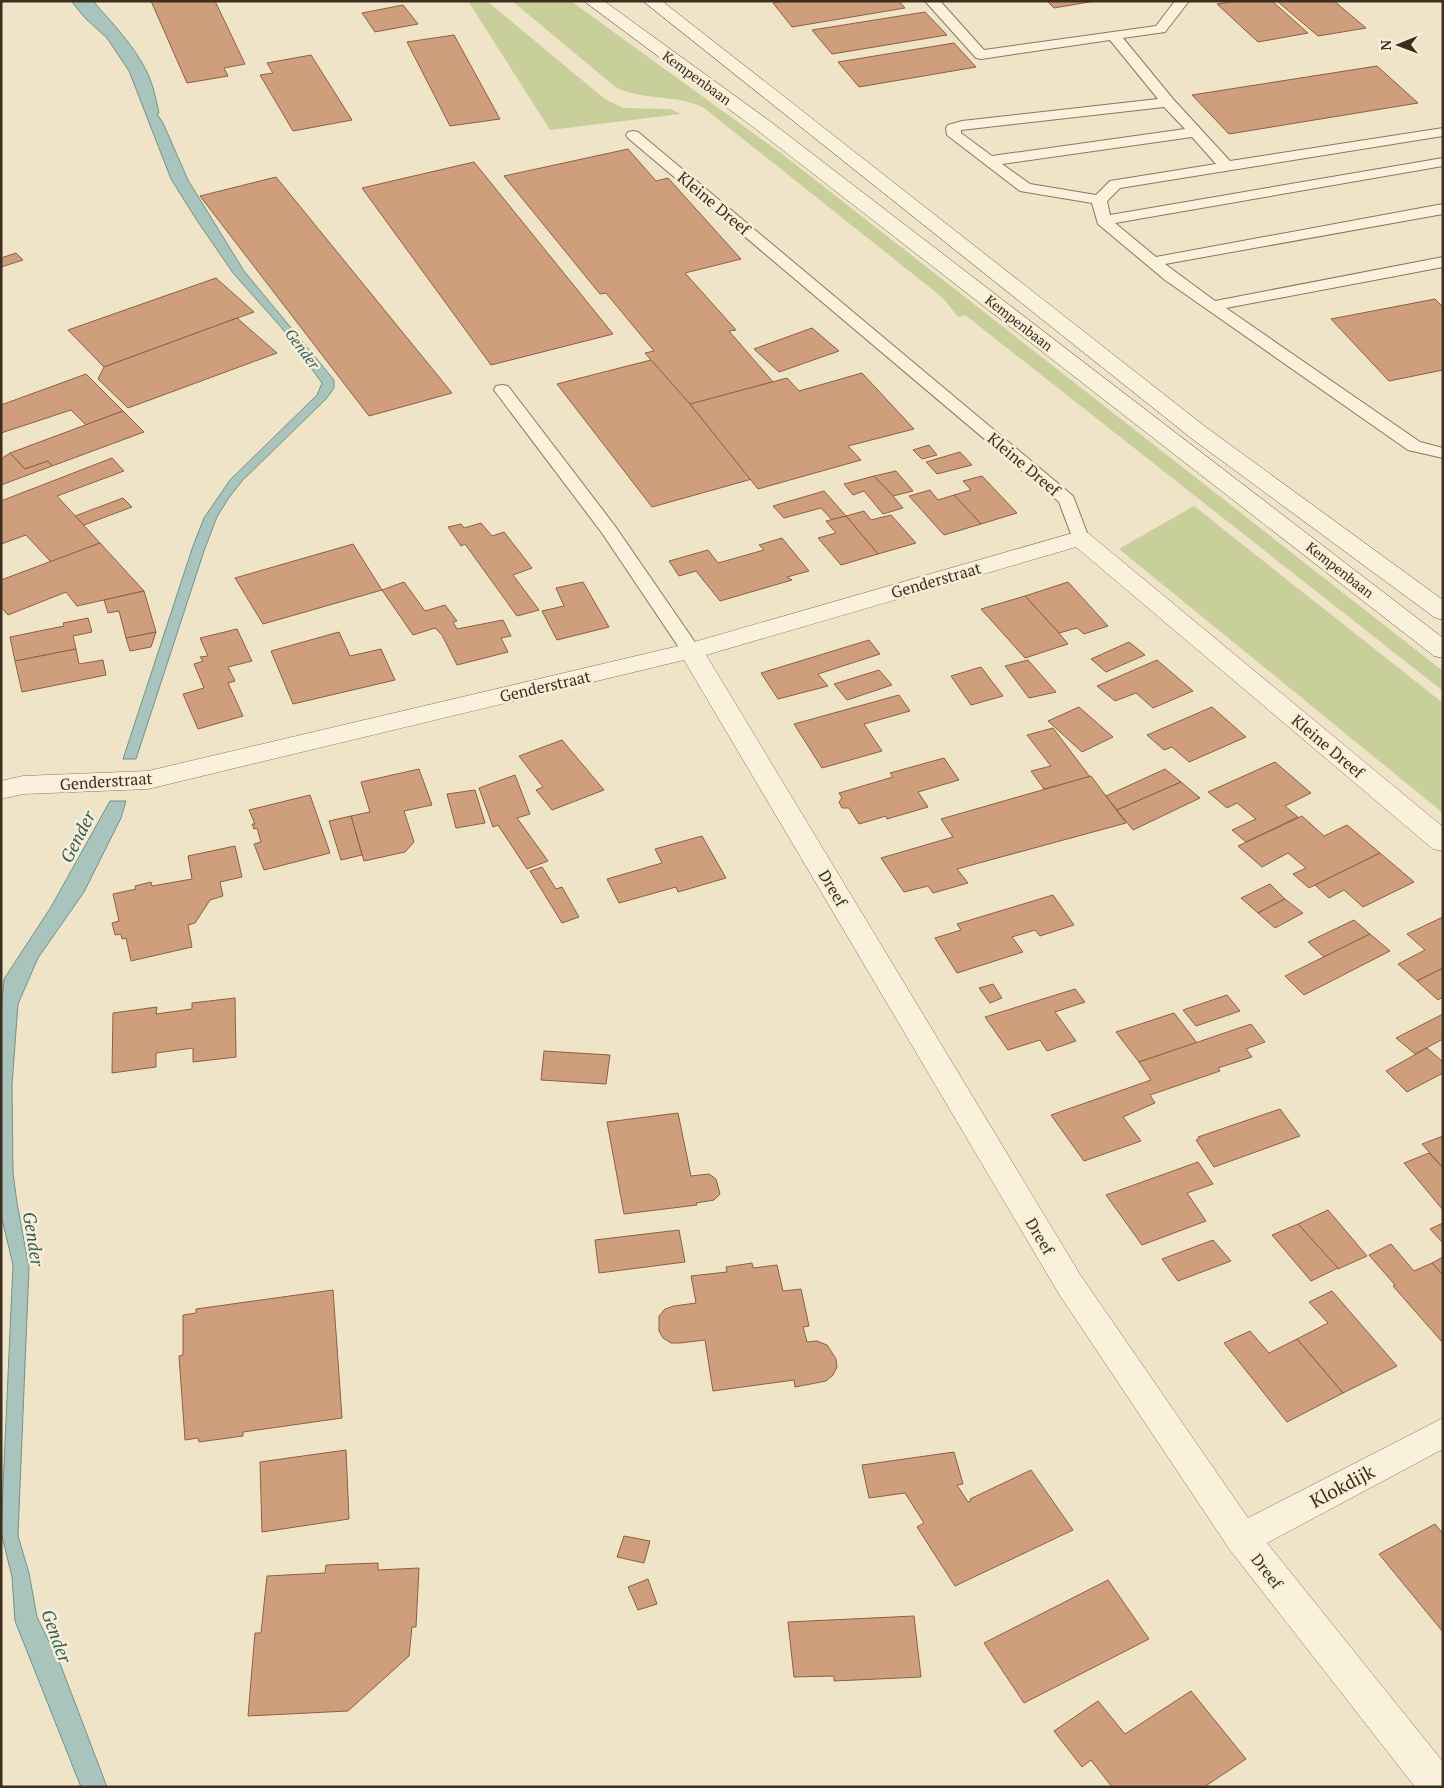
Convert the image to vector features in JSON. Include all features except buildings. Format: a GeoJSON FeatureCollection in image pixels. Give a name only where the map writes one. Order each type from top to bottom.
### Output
{"type":"FeatureCollection","features":[{"type":"Feature","properties":{"kind":"main road","name":"Kempenbaan"},"geometry":{"type":"LineString","coordinates":[[592,1],[764,126],[1443,650]]}},
{"type":"Feature","properties":{"kind":"main road","name":"Kempenbaan"},"geometry":{"type":"LineString","coordinates":[[651,1],[1199,433],[1443,612]]}},
{"type":"Feature","properties":{"kind":"main road","name":"Genderstraat"},"geometry":{"type":"LineString","coordinates":[[1,790],[23,785],[148,780],[691,651],[1080,538]]}},
{"type":"Feature","properties":{"kind":"main road","name":"Kleine Dreef"},"geometry":{"type":"LineString","coordinates":[[1080,538],[1443,842]]}},
{"type":"Feature","properties":{"kind":"main road","name":"Dreef"},"geometry":{"type":"LineString","coordinates":[[691,651],[1070,1285],[1242,1539],[1439,1787]]}},
{"type":"Feature","properties":{"kind":"main road","name":"Klokdijk"},"geometry":{"type":"LineString","coordinates":[[1242,1539],[1443,1432]]}},
{"type":"Feature","properties":{"kind":"lane"},"geometry":{"type":"LineString","coordinates":[[932,1],[981,55],[1160,29],[1182,1]]}},
{"type":"Feature","properties":{"kind":"lane"},"geometry":{"type":"LineString","coordinates":[[1113,35],[1194,132],[1227,166]]}},
{"type":"Feature","properties":{"kind":"lane"},"geometry":{"type":"LineString","coordinates":[[1099,200],[1025,188],[954,135],[953,128],[962,125],[1168,102]]}},
{"type":"Feature","properties":{"kind":"lane"},"geometry":{"type":"LineString","coordinates":[[989,160],[1194,132]]}},
{"type":"Feature","properties":{"kind":"lane"},"geometry":{"type":"LineString","coordinates":[[1099,200],[1115,184],[1443,132]]}},
{"type":"Feature","properties":{"kind":"lane","name":"Kleine Dreef"},"geometry":{"type":"LineString","coordinates":[[633,135],[1067,500],[1080,538]]}},
{"type":"Feature","properties":{"kind":"lane"},"geometry":{"type":"LineString","coordinates":[[1103,221],[1443,162]]}},
{"type":"Feature","properties":{"kind":"lane"},"geometry":{"type":"LineString","coordinates":[[1099,200],[1103,221],[1153,262],[1212,306],[1414,446],[1443,453]]}},
{"type":"Feature","properties":{"kind":"lane"},"geometry":{"type":"LineString","coordinates":[[1153,262],[1443,209]]}},
{"type":"Feature","properties":{"kind":"lane"},"geometry":{"type":"LineString","coordinates":[[1212,306],[1443,262]]}},
{"type":"Feature","properties":{"kind":"lane"},"geometry":{"type":"LineString","coordinates":[[502,390],[609,530],[691,651]]}},
{"type":"Feature","properties":{"kind":"green space"},"geometry":{"type":"Polygon","coordinates":[[[468,1],[487,1],[605,99],[623,108],[670,109],[681,114],[550,130],[468,1]]]}},
{"type":"Feature","properties":{"kind":"green space"},"geometry":{"type":"Polygon","coordinates":[[[512,1],[571,1],[786,157],[1443,671],[1443,691],[965,315],[958,317],[943,298],[704,108],[682,100],[636,94],[614,86],[512,1]]]}},
{"type":"Feature","properties":{"kind":"green space"},"geometry":{"type":"Polygon","coordinates":[[[1194,506],[1443,703],[1443,813],[1119,549],[1194,506]]]}},
{"type":"Feature","properties":{"kind":"water","name":"Gender"},"geometry":{"type":"Polygon","coordinates":[[[71,1],[93,1],[136,53],[151,82],[159,113],[157,114],[163,123],[188,180],[244,271],[334,380],[334,388],[326,399],[242,481],[217,517],[204,551],[136,759],[123,759],[193,546],[204,518],[230,480],[317,395],[322,383],[281,327],[233,273],[196,219],[171,179],[129,71],[107,38],[85,18],[71,1]]]}},
{"type":"Feature","properties":{"kind":"water"},"geometry":{"type":"Polygon","coordinates":[[[110,801],[126,801],[121,818],[84,892],[38,958],[18,1004],[12,1085],[13,1173],[29,1267],[18,1536],[29,1573],[37,1617],[61,1666],[107,1787],[81,1787],[15,1621],[12,1577],[1,1532],[13,1265],[1,1215],[1,1012],[4,979],[51,907],[110,801]]]}}]}
